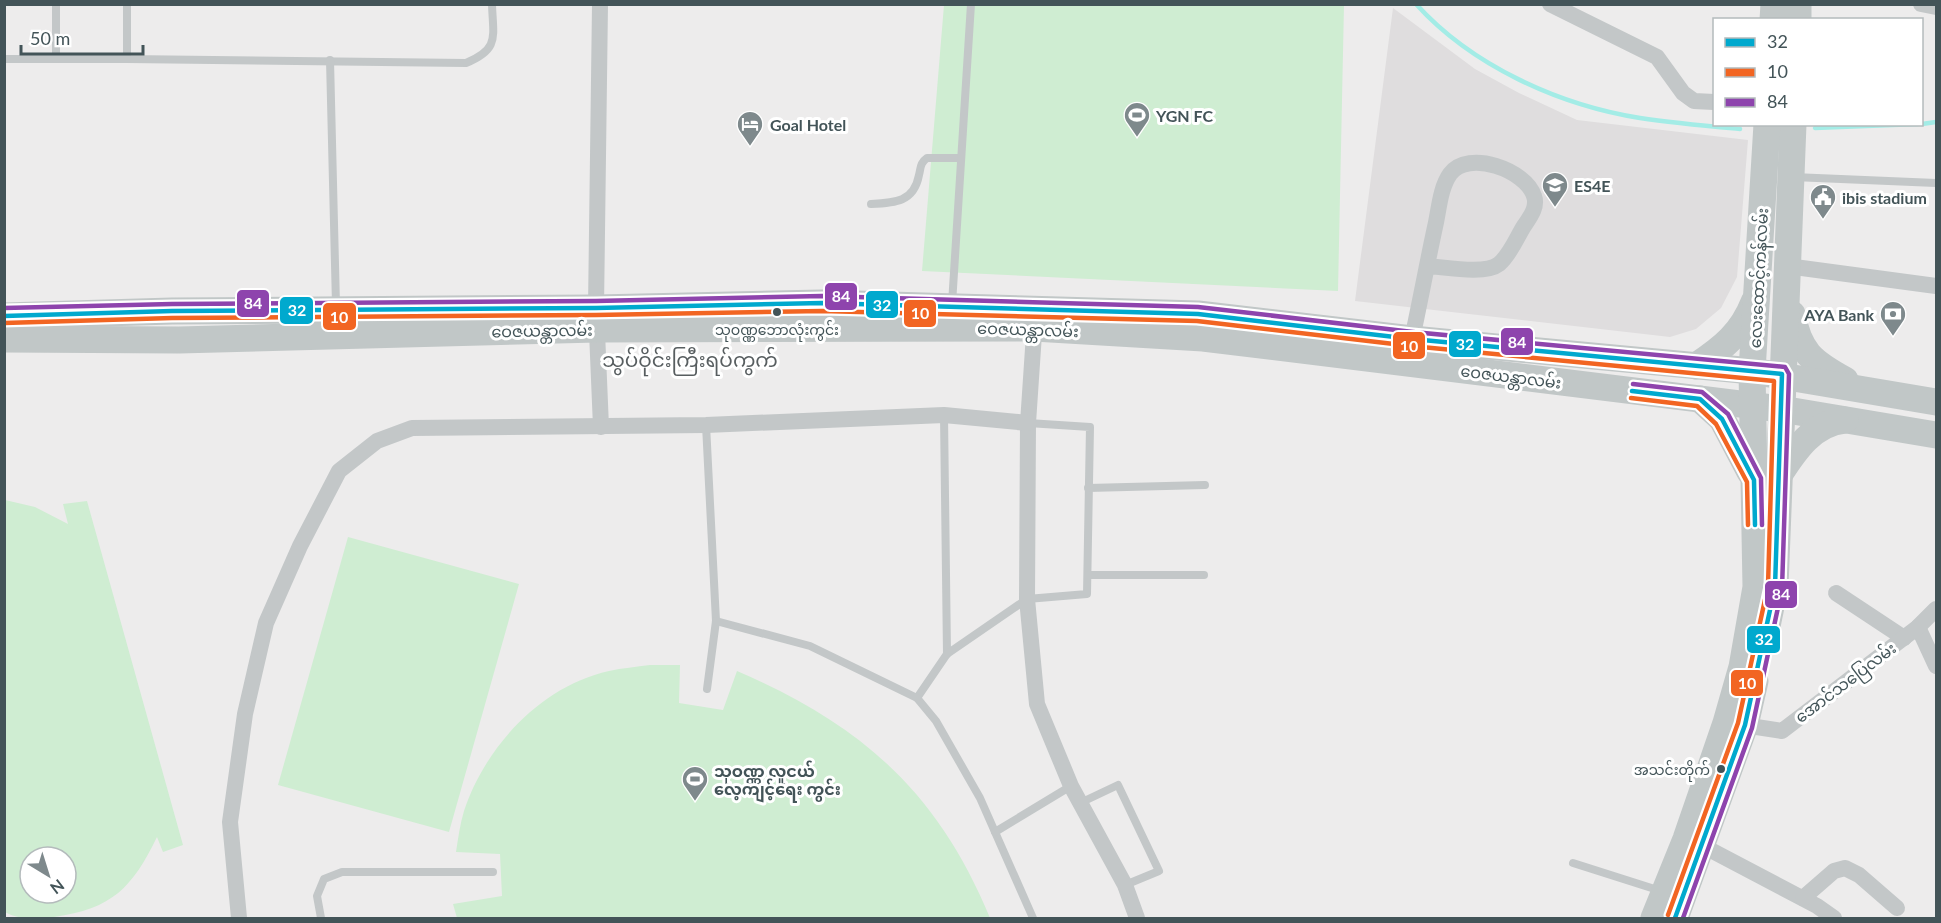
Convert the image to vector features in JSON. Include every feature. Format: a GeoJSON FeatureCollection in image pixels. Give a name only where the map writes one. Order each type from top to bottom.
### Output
{"type":"FeatureCollection","features":[{"type":"Feature","properties":{"kind":"main road","name":"လေးထောင့်ကန်လမ်း"},"geometry":{"type":"LineString","coordinates":[[1766,478],[1753,407],[1752,371],[1767,126]]}},
{"type":"Feature","properties":{"kind":"main road","name":"လေးထောင့်ကန်လမ်း"},"geometry":{"type":"LineString","coordinates":[[1654,918],[1674,902],[1703,846],[1735,724],[1756,587],[1766,478],[1781,409],[1793,126]]}},
{"type":"Feature","properties":{"kind":"main road"},"geometry":{"type":"LineString","coordinates":[[1786,273],[1796,336],[1807,355],[1859,388]]}},
{"type":"Feature","properties":{"kind":"main road"},"geometry":{"type":"LineString","coordinates":[[1696,366],[1728,344],[1746,323],[1758,290]]}},
{"type":"Feature","properties":{"kind":"main road","name":"ဝေဇယန္တာလမ်း"},"geometry":{"type":"LineString","coordinates":[[4,339],[335,336],[822,303],[952,308],[1781,409],[1852,419],[1936,435]]}},
{"type":"Feature","properties":{"kind":"main road","name":"ဝေဇယန္တာလမ်း"},"geometry":{"type":"LineString","coordinates":[[4,316],[336,309],[597,319],[1035,319],[1198,314],[1412,339],[1782,374],[1936,402]]}},
{"type":"Feature","properties":{"kind":"main road"},"geometry":{"type":"LineString","coordinates":[[275,310],[275,337]]}},
{"type":"Feature","properties":{"kind":"main road"},"geometry":{"type":"LineString","coordinates":[[1701,399],[1722,419],[1766,478],[1804,439],[1839,421],[1852,419]]}},
{"type":"Feature","properties":{"kind":"main road","name":"လေးထောင့်ကန်လမ်း"},"geometry":{"type":"LineString","coordinates":[[1674,902],[1686,839],[1735,724]]}},
{"type":"Feature","properties":{"kind":"street"},"geometry":{"type":"LineString","coordinates":[[600,4],[597,319],[601,427]]}},
{"type":"Feature","properties":{"kind":"street"},"geometry":{"type":"LineString","coordinates":[[1550,4],[1657,57],[1683,93],[1694,101],[1713,102]]}},
{"type":"Feature","properties":{"kind":"street"},"geometry":{"type":"LineString","coordinates":[[1921,4],[1936,7]]}},
{"type":"Feature","properties":{"kind":"street"},"geometry":{"type":"LineString","coordinates":[[1412,339],[1427,266],[1444,185],[1458,166],[1476,162],[1491,165],[1518,177],[1531,189],[1535,197],[1533,212],[1499,264],[1485,268],[1427,266]]}},
{"type":"Feature","properties":{"kind":"street"},"geometry":{"type":"LineString","coordinates":[[1786,273],[1936,286]]}},
{"type":"Feature","properties":{"kind":"street"},"geometry":{"type":"LineString","coordinates":[[1035,319],[1028,423],[1027,598],[1037,704],[1071,786],[1125,885],[1137,918]]}},
{"type":"Feature","properties":{"kind":"street"},"geometry":{"type":"LineString","coordinates":[[239,918],[230,822],[247,703],[266,623],[300,546],[339,471],[377,441],[412,428],[706,426],[944,415],[1028,423]]}},
{"type":"Feature","properties":{"kind":"street"},"geometry":{"type":"LineString","coordinates":[[1836,593],[1904,638]]}},
{"type":"Feature","properties":{"kind":"street","name":"အောင်သပြေလမ်း"},"geometry":{"type":"LineString","coordinates":[[1735,724],[1782,731],[1918,627],[1936,609]]}},
{"type":"Feature","properties":{"kind":"street"},"geometry":{"type":"LineString","coordinates":[[1918,627],[1936,666]]}},
{"type":"Feature","properties":{"kind":"street"},"geometry":{"type":"LineString","coordinates":[[1703,846],[1803,898],[1834,918]]}},
{"type":"Feature","properties":{"kind":"street"},"geometry":{"type":"LineString","coordinates":[[1803,898],[1834,871],[1845,868],[1859,875],[1897,908]]}},
{"type":"Feature","properties":{"kind":"lane"},"geometry":{"type":"LineString","coordinates":[[56,4],[56,59]]}},
{"type":"Feature","properties":{"kind":"lane"},"geometry":{"type":"LineString","coordinates":[[127,4],[127,59]]}},
{"type":"Feature","properties":{"kind":"lane"},"geometry":{"type":"LineString","coordinates":[[4,59],[330,60],[466,63],[485,55],[493,40],[492,4]]}},
{"type":"Feature","properties":{"kind":"lane"},"geometry":{"type":"LineString","coordinates":[[952,308],[971,4]]}},
{"type":"Feature","properties":{"kind":"lane"},"geometry":{"type":"LineString","coordinates":[[330,60],[335,336]]}},
{"type":"Feature","properties":{"kind":"lane"},"geometry":{"type":"LineString","coordinates":[[871,204],[891,203],[907,198],[916,188],[920,164],[927,158],[961,158]]}},
{"type":"Feature","properties":{"kind":"lane"},"geometry":{"type":"LineString","coordinates":[[1791,177],[1936,183]]}},
{"type":"Feature","properties":{"kind":"lane"},"geometry":{"type":"LineString","coordinates":[[944,415],[947,654]]}},
{"type":"Feature","properties":{"kind":"lane"},"geometry":{"type":"LineString","coordinates":[[917,698],[947,654],[1027,598],[1087,594],[1090,428],[1028,423]]}},
{"type":"Feature","properties":{"kind":"lane"},"geometry":{"type":"LineString","coordinates":[[706,426],[716,621],[707,689]]}},
{"type":"Feature","properties":{"kind":"lane"},"geometry":{"type":"LineString","coordinates":[[1088,488],[1205,484]]}},
{"type":"Feature","properties":{"kind":"lane"},"geometry":{"type":"LineString","coordinates":[[1088,575],[1204,575]]}},
{"type":"Feature","properties":{"kind":"lane"},"geometry":{"type":"LineString","coordinates":[[716,621],[810,646],[917,698],[936,721],[980,798],[1033,918]]}},
{"type":"Feature","properties":{"kind":"lane"},"geometry":{"type":"LineString","coordinates":[[1080,803],[1118,785],[1159,871],[1125,885]]}},
{"type":"Feature","properties":{"kind":"lane"},"geometry":{"type":"LineString","coordinates":[[995,832],[1071,786]]}},
{"type":"Feature","properties":{"kind":"lane"},"geometry":{"type":"LineString","coordinates":[[1573,863],[1674,902]]}},
{"type":"Feature","properties":{"kind":"lane"},"geometry":{"type":"LineString","coordinates":[[321,918],[317,896],[324,879],[342,872],[493,872]]}},
{"type":"Feature","properties":{"kind":"shaded area","name":"ES4E"},"geometry":{"type":"Polygon","coordinates":[[[1393,8],[1475,69],[1577,120],[1748,140],[1737,277],[1721,308],[1696,329],[1670,337],[1355,301],[1393,8]]]}},
{"type":"Feature","properties":{"kind":"green space","name":"YGN FC"},"geometry":{"type":"Polygon","coordinates":[[[944,5],[1344,5],[1338,291],[922,271],[944,5]]]}},
{"type":"Feature","properties":{"kind":"green space"},"geometry":{"type":"Polygon","coordinates":[[[5,500],[35,507],[68,524],[63,504],[87,501],[183,845],[163,852],[157,837],[129,883],[105,902],[91,908],[42,919],[10,915],[5,912],[5,500]]]}},
{"type":"Feature","properties":{"kind":"green space"},"geometry":{"type":"Polygon","coordinates":[[[348,537],[519,584],[449,832],[278,785],[348,537]]]}},
{"type":"Feature","properties":{"kind":"green space","name":"သုဝဏ္ဏ လူငယ် လေ့ကျင့်ရေး ကွင်း"},"geometry":{"type":"Polygon","coordinates":[[[650,665],[680,665],[679,703],[723,710],[737,671],[822,714],[858,739],[891,767],[920,798],[946,834],[969,873],[990,918],[457,918],[453,904],[502,896],[500,854],[456,852],[463,816],[473,787],[501,743],[539,705],[561,690],[609,671],[650,665]]]}},
{"type":"Feature","properties":{"kind":"waterway"},"geometry":{"type":"LineString","coordinates":[[1416,4],[1463,46],[1490,64],[1548,93],[1609,112],[1640,118],[1740,129]]}},
{"type":"Feature","properties":{"kind":"waterway"},"geometry":{"type":"LineString","coordinates":[[1923,124],[1936,122]]}},
{"type":"Feature","properties":{"kind":"waterway"},"geometry":{"type":"LineString","coordinates":[[1815,128],[1866,126]]}},
{"type":"Feature","properties":{"kind":"transit line","name":"84"},"geometry":{"type":"LineString","coordinates":[[4,308],[822,296],[1198,307],[1413,332],[1785,367],[1789,374],[1782,589],[1752,728],[1683,918]]}},
{"type":"Feature","properties":{"kind":"transit line","name":"32"},"geometry":{"type":"LineString","coordinates":[[4,316],[172,311],[596,308],[822,303],[1198,314],[1412,339],[1782,374],[1775,587],[1745,725],[1675,918]]}},
{"type":"Feature","properties":{"kind":"transit line","name":"10"},"geometry":{"type":"LineString","coordinates":[[4,323],[172,318],[822,311],[1197,321],[1411,346],[1774,381],[1768,586],[1738,723],[1668,915]]}},
{"type":"Feature","properties":{"kind":"transit line","name":"84"},"geometry":{"type":"LineString","coordinates":[[1633,384],[1702,392],[1728,414],[1761,478],[1762,525]]}},
{"type":"Feature","properties":{"kind":"transit line","name":"32"},"geometry":{"type":"LineString","coordinates":[[1632,391],[1700,399],[1722,419],[1754,480],[1755,525]]}},
{"type":"Feature","properties":{"kind":"transit line","name":"10"},"geometry":{"type":"LineString","coordinates":[[1631,398],[1697,406],[1716,424],[1747,482],[1748,525]]}},
{"type":"Feature","properties":{"kind":"place","name":"YGN FC"},"geometry":{"type":"Point","coordinates":[1137,138]}},
{"type":"Feature","properties":{"kind":"place","name":"Goal Hotel"},"geometry":{"type":"Point","coordinates":[750,147]}},
{"type":"Feature","properties":{"kind":"place","name":"ES4E"},"geometry":{"type":"Point","coordinates":[1555,208]}},
{"type":"Feature","properties":{"kind":"place","name":"ibis stadium"},"geometry":{"type":"Point","coordinates":[1823,220]}},
{"type":"Feature","properties":{"kind":"place","name":"သုဝဏ္ဏဘောလုံးကွင်း"},"geometry":{"type":"Point","coordinates":[777,312]}},
{"type":"Feature","properties":{"kind":"place","name":"AYA Bank"},"geometry":{"type":"Point","coordinates":[1893,337]}},
{"type":"Feature","properties":{"kind":"place","name":"အသင်းတိုက်"},"geometry":{"type":"Point","coordinates":[1721,769]}},
{"type":"Feature","properties":{"kind":"place","name":"သုဝဏ္ဏ လူငယ် လေ့ကျင့်ရေး ကွင်း"},"geometry":{"type":"Point","coordinates":[695,802]}},
{"type":"Feature","properties":{"kind":"district","name":"သွပ်ဝိုင်းကြီးရပ်ကွက်"},"geometry":{"type":"Point","coordinates":[690,359]}}]}
